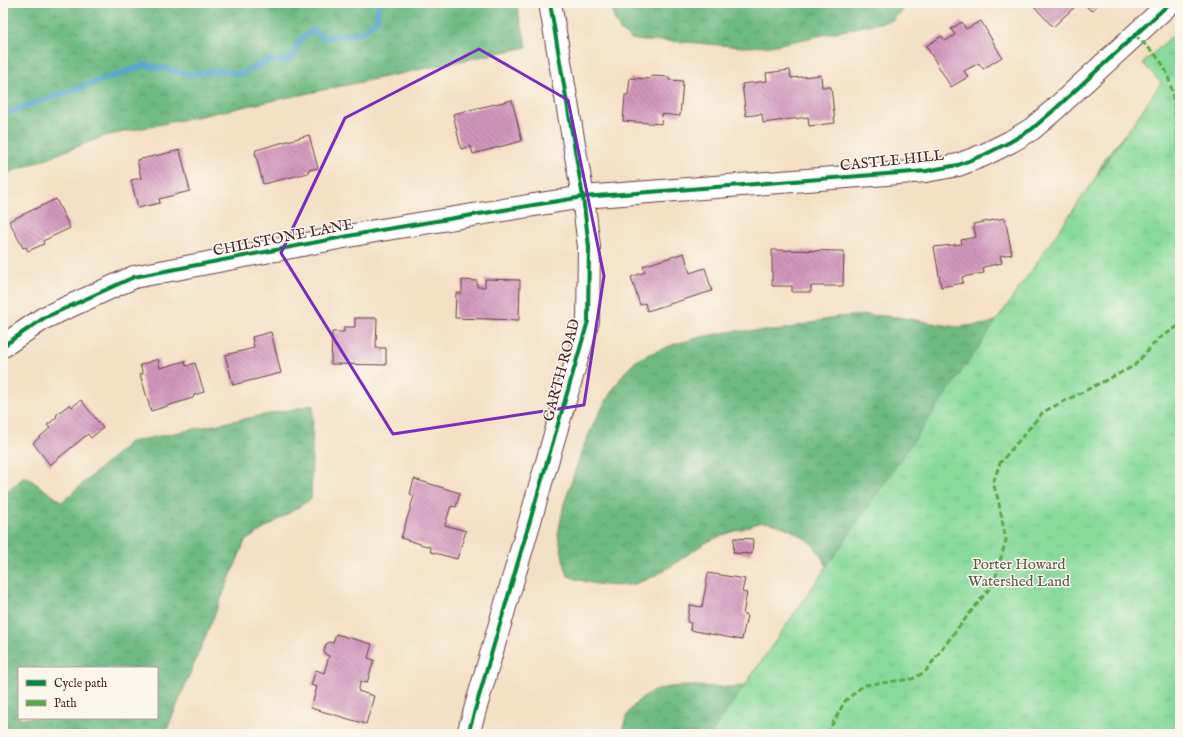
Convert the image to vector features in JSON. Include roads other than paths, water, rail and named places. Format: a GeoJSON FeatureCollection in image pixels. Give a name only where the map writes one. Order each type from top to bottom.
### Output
{"type":"FeatureCollection","features":[{"type":"Feature","properties":{"kind":"street","name":"GARTH ROAD"},"geometry":{"type":"LineString","coordinates":[[468,734],[588,321],[589,247],[584,197],[550,3]]}},
{"type":"Feature","properties":{"kind":"street","name":"CASTLE HILL"},"geometry":{"type":"LineString","coordinates":[[584,197],[926,171],[958,165],[984,155],[1010,142],[1032,128],[1054,110],[1170,3]]}},
{"type":"Feature","properties":{"kind":"street","name":"CHILSTONE LANE"},"geometry":{"type":"LineString","coordinates":[[3,346],[44,318],[134,277],[375,232],[584,197]]}},
{"type":"Feature","properties":{"kind":"waterway"},"geometry":{"type":"LineString","coordinates":[[3,114],[146,65],[190,74],[219,71],[240,74],[270,60],[281,61],[292,59],[299,40],[314,30],[323,38],[360,33],[377,20],[378,3]]}},
{"type":"Feature","properties":{"kind":"park label","name":"Porter Howard Watershed Land"},"geometry":{"type":"Point","coordinates":[1019,572]}}]}
